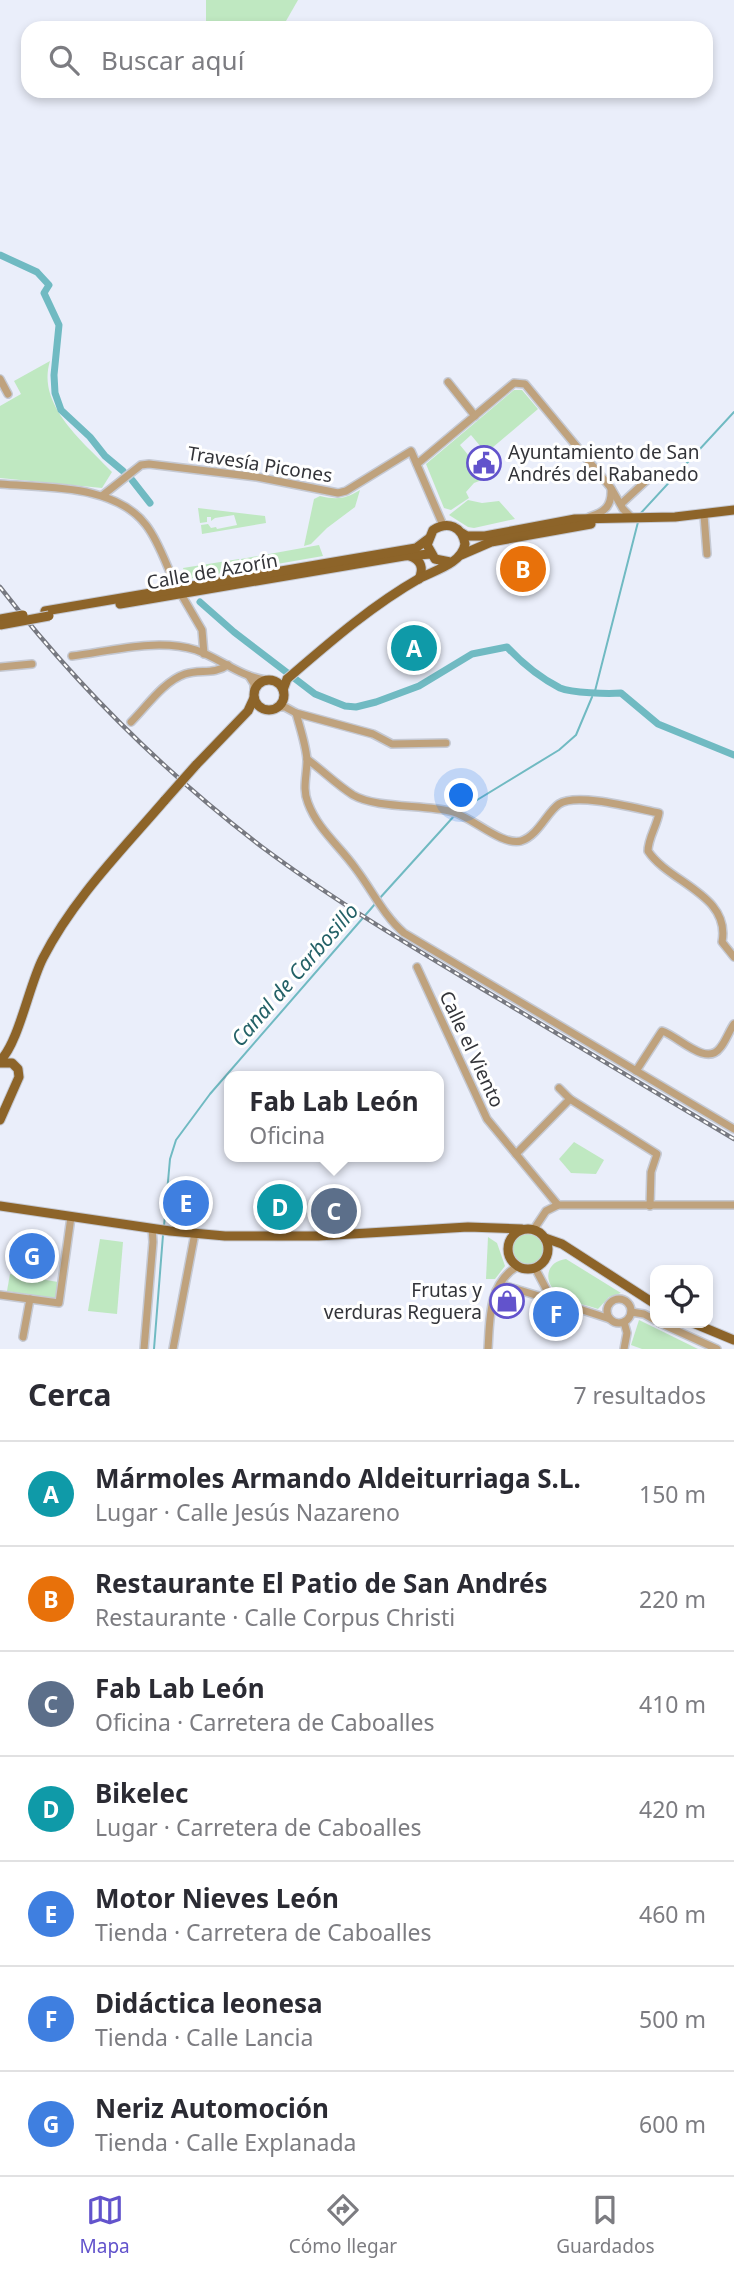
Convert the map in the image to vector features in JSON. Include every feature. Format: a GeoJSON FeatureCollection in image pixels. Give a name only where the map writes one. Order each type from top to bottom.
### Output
{"type":"FeatureCollection","features":[{"type":"Feature","properties":{"kind":"main road"},"geometry":{"type":"LineString","coordinates":[[419,579],[430,566],[428,540],[433,530],[443,525],[454,526],[462,533],[474,537],[575,519],[636,519],[704,515],[734,510]]}},
{"type":"Feature","properties":{"kind":"main road"},"geometry":{"type":"LineString","coordinates":[[0,1062],[11,1045],[43,958],[61,927],[86,893],[165,800],[248,711],[260,683],[291,676],[351,624],[461,555],[491,542],[610,520]]}},
{"type":"Feature","properties":{"kind":"main road"},"geometry":{"type":"LineString","coordinates":[[461,555],[465,544],[462,533]]}},
{"type":"Feature","properties":{"kind":"main road","name":"Calle de Azorín"},"geometry":{"type":"LineString","coordinates":[[0,625],[47,614],[416,548],[428,540]]}},
{"type":"Feature","properties":{"kind":"main road"},"geometry":{"type":"LineString","coordinates":[[431,554],[439,561],[450,562]]}},
{"type":"Feature","properties":{"kind":"main road","name":"Calle de Azorín"},"geometry":{"type":"LineString","coordinates":[[179,591],[431,554]]}},
{"type":"Feature","properties":{"kind":"main road"},"geometry":{"type":"LineString","coordinates":[[409,556],[415,558],[421,566],[419,579]]}},
{"type":"Feature","properties":{"kind":"main road","name":"Calle de Azorín"},"geometry":{"type":"LineString","coordinates":[[0,619],[47,614]]}},
{"type":"Feature","properties":{"kind":"main road"},"geometry":{"type":"LineString","coordinates":[[248,711],[264,709],[282,701],[291,676]]}},
{"type":"Feature","properties":{"kind":"main road"},"geometry":{"type":"LineString","coordinates":[[271,681],[282,701]]}},
{"type":"Feature","properties":{"kind":"main road"},"geometry":{"type":"LineString","coordinates":[[254,694],[259,706],[264,709]]}},
{"type":"Feature","properties":{"kind":"main road"},"geometry":{"type":"LineString","coordinates":[[0,1121],[18,1081],[19,1073],[11,1045]]}},
{"type":"Feature","properties":{"kind":"main road"},"geometry":{"type":"LineString","coordinates":[[0,1062],[9,1062],[15,1066]]}},
{"type":"Feature","properties":{"kind":"main road"},"geometry":{"type":"LineString","coordinates":[[0,1206],[168,1231],[280,1237],[488,1227],[534,1229],[545,1238],[573,1250],[650,1301]]}},
{"type":"Feature","properties":{"kind":"main road"},"geometry":{"type":"LineString","coordinates":[[488,1227],[502,1237],[510,1258],[523,1269],[535,1268],[557,1251],[573,1250]]}},
{"type":"Feature","properties":{"kind":"main road"},"geometry":{"type":"LineString","coordinates":[[508,1247],[513,1234],[522,1229]]}},
{"type":"Feature","properties":{"kind":"main road"},"geometry":{"type":"LineString","coordinates":[[545,1238],[548,1248],[546,1258]]}},
{"type":"Feature","properties":{"kind":"main road"},"geometry":{"type":"LineString","coordinates":[[705,1328],[734,1340]]}},
{"type":"Feature","properties":{"kind":"street"},"geometry":{"type":"LineString","coordinates":[[0,379],[8,394]]}},
{"type":"Feature","properties":{"kind":"street"},"geometry":{"type":"LineString","coordinates":[[448,382],[475,416]]}},
{"type":"Feature","properties":{"kind":"street"},"geometry":{"type":"LineString","coordinates":[[443,525],[416,464],[514,383],[525,384],[636,519]]}},
{"type":"Feature","properties":{"kind":"street","name":"Travesía Picones"},"geometry":{"type":"LineString","coordinates":[[103,495],[141,465],[149,464],[257,477],[338,493],[346,491],[411,451],[416,464]]}},
{"type":"Feature","properties":{"kind":"street"},"geometry":{"type":"LineString","coordinates":[[621,504],[648,479]]}},
{"type":"Feature","properties":{"kind":"street"},"geometry":{"type":"LineString","coordinates":[[0,484],[103,495],[126,506],[147,526],[202,630],[204,654]]}},
{"type":"Feature","properties":{"kind":"street"},"geometry":{"type":"LineString","coordinates":[[575,519],[606,510],[611,500],[611,488]]}},
{"type":"Feature","properties":{"kind":"street"},"geometry":{"type":"LineString","coordinates":[[704,515],[707,554]]}},
{"type":"Feature","properties":{"kind":"street"},"geometry":{"type":"LineString","coordinates":[[72,656],[135,647],[176,645],[204,654],[249,675],[271,681]]}},
{"type":"Feature","properties":{"kind":"street"},"geometry":{"type":"LineString","coordinates":[[0,667],[32,664]]}},
{"type":"Feature","properties":{"kind":"street"},"geometry":{"type":"LineString","coordinates":[[131,722],[172,681],[188,673],[210,673],[228,665]]}},
{"type":"Feature","properties":{"kind":"street"},"geometry":{"type":"LineString","coordinates":[[249,675],[254,684],[254,694]]}},
{"type":"Feature","properties":{"kind":"street"},"geometry":{"type":"LineString","coordinates":[[282,701],[296,713],[373,734],[392,744],[446,743]]}},
{"type":"Feature","properties":{"kind":"street"},"geometry":{"type":"LineString","coordinates":[[296,713],[307,759],[304,783],[307,802],[322,830],[354,865],[383,905],[389,920],[404,933],[734,1129]]}},
{"type":"Feature","properties":{"kind":"street"},"geometry":{"type":"LineString","coordinates":[[307,759],[354,796],[462,815],[510,841],[523,841],[544,823],[558,804],[576,799],[659,813],[648,851],[711,905],[724,926],[722,942],[734,957]]}},
{"type":"Feature","properties":{"kind":"street","name":"Calle el Viento"},"geometry":{"type":"LineString","coordinates":[[417,967],[488,1119],[558,1205]]}},
{"type":"Feature","properties":{"kind":"street"},"geometry":{"type":"LineString","coordinates":[[636,1071],[662,1031],[704,1054],[712,1055],[720,1049],[734,1024]]}},
{"type":"Feature","properties":{"kind":"street"},"geometry":{"type":"LineString","coordinates":[[559,1088],[570,1099],[657,1154],[651,1172],[650,1206]]}},
{"type":"Feature","properties":{"kind":"street"},"geometry":{"type":"LineString","coordinates":[[516,1154],[570,1099]]}},
{"type":"Feature","properties":{"kind":"street"},"geometry":{"type":"LineString","coordinates":[[534,1229],[546,1211],[558,1205],[734,1205]]}},
{"type":"Feature","properties":{"kind":"street"},"geometry":{"type":"LineString","coordinates":[[0,1295],[59,1303],[71,1217]]}},
{"type":"Feature","properties":{"kind":"street"},"geometry":{"type":"LineString","coordinates":[[144,1349],[155,1229]]}},
{"type":"Feature","properties":{"kind":"street"},"geometry":{"type":"LineString","coordinates":[[173,1349],[195,1233]]}},
{"type":"Feature","properties":{"kind":"street"},"geometry":{"type":"LineString","coordinates":[[488,1349],[492,1300],[507,1273],[518,1266]]}},
{"type":"Feature","properties":{"kind":"street"},"geometry":{"type":"LineString","coordinates":[[535,1268],[552,1300]]}},
{"type":"Feature","properties":{"kind":"street"},"geometry":{"type":"LineString","coordinates":[[496,1291],[506,1286],[617,1323],[624,1322],[630,1316],[628,1303],[615,1300],[608,1311],[611,1319]]}},
{"type":"Feature","properties":{"kind":"street"},"geometry":{"type":"LineString","coordinates":[[23,1337],[30,1299]]}},
{"type":"Feature","properties":{"kind":"street"},"geometry":{"type":"LineString","coordinates":[[631,1312],[650,1317]]}},
{"type":"Feature","properties":{"kind":"street"},"geometry":{"type":"LineString","coordinates":[[624,1322],[627,1333],[625,1349]]}},
{"type":"Feature","properties":{"kind":"street"},"geometry":{"type":"LineString","coordinates":[[671,1328],[717,1349]]}},
{"type":"Feature","properties":{"kind":"green space"},"geometry":{"type":"Polygon","coordinates":[[[206,0],[298,0],[286,21],[206,21],[206,0]]]}},
{"type":"Feature","properties":{"kind":"green space"},"geometry":{"type":"Polygon","coordinates":[[[50,361],[48,378],[56,408],[77,436],[112,472],[102,488],[0,478],[0,406],[21,394],[14,381],[50,361]]]}},
{"type":"Feature","properties":{"kind":"green space"},"geometry":{"type":"Polygon","coordinates":[[[514,390],[522,390],[538,409],[486,453],[471,435],[460,445],[487,478],[474,483],[466,492],[469,498],[451,510],[444,508],[426,464],[514,390]]]}},
{"type":"Feature","properties":{"kind":"green space"},"geometry":{"type":"Polygon","coordinates":[[[360,490],[355,507],[311,544],[304,546],[314,499],[320,496],[341,498],[360,490]]]}},
{"type":"Feature","properties":{"kind":"green space"},"geometry":{"type":"Polygon","coordinates":[[[468,500],[482,503],[499,501],[515,519],[468,527],[449,515],[468,500]]]}},
{"type":"Feature","properties":{"kind":"green space"},"geometry":{"type":"Polygon","coordinates":[[[198,508],[265,516],[266,523],[202,534],[201,525],[208,524],[217,529],[237,525],[234,515],[211,521],[211,517],[207,517],[207,522],[200,523],[198,508]]]}},
{"type":"Feature","properties":{"kind":"green space"},"geometry":{"type":"Polygon","coordinates":[[[319,545],[323,556],[243,570],[241,559],[319,545]]]}},
{"type":"Feature","properties":{"kind":"green space"},"geometry":{"type":"Polygon","coordinates":[[[239,559],[241,570],[187,579],[183,568],[239,559]]]}},
{"type":"Feature","properties":{"kind":"green space"},"geometry":{"type":"Polygon","coordinates":[[[574,1142],[604,1160],[596,1174],[571,1173],[559,1159],[574,1142]]]}},
{"type":"Feature","properties":{"kind":"green space"},"geometry":{"type":"Polygon","coordinates":[[[528,1233],[539,1238],[544,1249],[539,1260],[528,1265],[517,1260],[512,1249],[517,1238],[528,1233]]]}},
{"type":"Feature","properties":{"kind":"green space"},"geometry":{"type":"Polygon","coordinates":[[[488,1237],[497,1243],[505,1266],[495,1279],[486,1279],[488,1237]]]}},
{"type":"Feature","properties":{"kind":"green space"},"geometry":{"type":"Polygon","coordinates":[[[100,1239],[123,1242],[117,1314],[88,1311],[100,1239]]]}},
{"type":"Feature","properties":{"kind":"green space"},"geometry":{"type":"Polygon","coordinates":[[[566,1259],[621,1293],[609,1297],[598,1309],[560,1295],[551,1285],[548,1274],[553,1264],[566,1259]]]}},
{"type":"Feature","properties":{"kind":"green space"},"geometry":{"type":"Polygon","coordinates":[[[10,1274],[58,1282],[56,1299],[7,1291],[10,1274]]]}},
{"type":"Feature","properties":{"kind":"green space"},"geometry":{"type":"Polygon","coordinates":[[[639,1320],[650,1328],[655,1328],[698,1349],[642,1349],[631,1345],[639,1320]]]}},
{"type":"Feature","properties":{"kind":"waterway"},"geometry":{"type":"LineString","coordinates":[[0,255],[37,272],[49,285],[44,293],[59,325],[54,375],[55,393],[61,410],[123,471]]}},
{"type":"Feature","properties":{"kind":"waterway","name":"Canal de Carbosillo"},"geometry":{"type":"LineString","coordinates":[[640,514],[734,412]]}},
{"type":"Feature","properties":{"kind":"waterway"},"geometry":{"type":"LineString","coordinates":[[132,480],[150,503]]}},
{"type":"Feature","properties":{"kind":"waterway","name":"Canal de Carbosillo"},"geometry":{"type":"LineString","coordinates":[[595,691],[638,522]]}},
{"type":"Feature","properties":{"kind":"waterway"},"geometry":{"type":"LineString","coordinates":[[200,602],[234,632],[315,694],[345,706],[356,707],[376,702],[419,686],[472,654],[507,647],[532,670],[560,688],[581,692],[621,693],[658,724],[734,755]]}},
{"type":"Feature","properties":{"kind":"waterway","name":"Canal de Carbosillo"},"geometry":{"type":"LineString","coordinates":[[459,811],[559,750],[576,735],[592,697]]}},
{"type":"Feature","properties":{"kind":"waterway","name":"Canal de Carbosillo"},"geometry":{"type":"LineString","coordinates":[[379,899],[455,815]]}},
{"type":"Feature","properties":{"kind":"waterway","name":"Canal de Carbosillo"},"geometry":{"type":"LineString","coordinates":[[230,1071],[375,904]]}},
{"type":"Feature","properties":{"kind":"waterway","name":"Canal de Carbosillo"},"geometry":{"type":"LineString","coordinates":[[164,1226],[170,1159],[176,1140],[224,1078]]}},
{"type":"Feature","properties":{"kind":"waterway","name":"Canal de Carbosillo"},"geometry":{"type":"LineString","coordinates":[[154,1349],[163,1235]]}},
{"type":"Feature","properties":{"kind":"railway"},"geometry":{"type":"LineString","coordinates":[[0,587],[59,658],[123,726],[190,789],[262,847],[400,939],[734,1139]]}},
{"type":"Feature","properties":{"kind":"place","name":"Ayuntamiento de San Andrés del Rabanedo"},"geometry":{"type":"Point","coordinates":[484,463]}},
{"type":"Feature","properties":{"kind":"place","name":"Restaurante El Patio de San Andrés"},"geometry":{"type":"Point","coordinates":[523,569]}},
{"type":"Feature","properties":{"kind":"place","name":"Mármoles Armando Aldeiturriaga S.L."},"geometry":{"type":"Point","coordinates":[414,648]}},
{"type":"Feature","properties":{"kind":"place","name":"Motor Nieves León"},"geometry":{"type":"Point","coordinates":[186,1203]}},
{"type":"Feature","properties":{"kind":"place","name":"Bikelec"},"geometry":{"type":"Point","coordinates":[280,1207]}},
{"type":"Feature","properties":{"kind":"place","name":"Fab Lab León"},"geometry":{"type":"Point","coordinates":[334,1211]}},
{"type":"Feature","properties":{"kind":"place","name":"Neriz Automoción"},"geometry":{"type":"Point","coordinates":[32,1256]}},
{"type":"Feature","properties":{"kind":"place","name":"Frutas y verduras Reguera"},"geometry":{"type":"Point","coordinates":[507,1301]}},
{"type":"Feature","properties":{"kind":"place","name":"Didáctica leonesa"},"geometry":{"type":"Point","coordinates":[556,1314]}}]}
